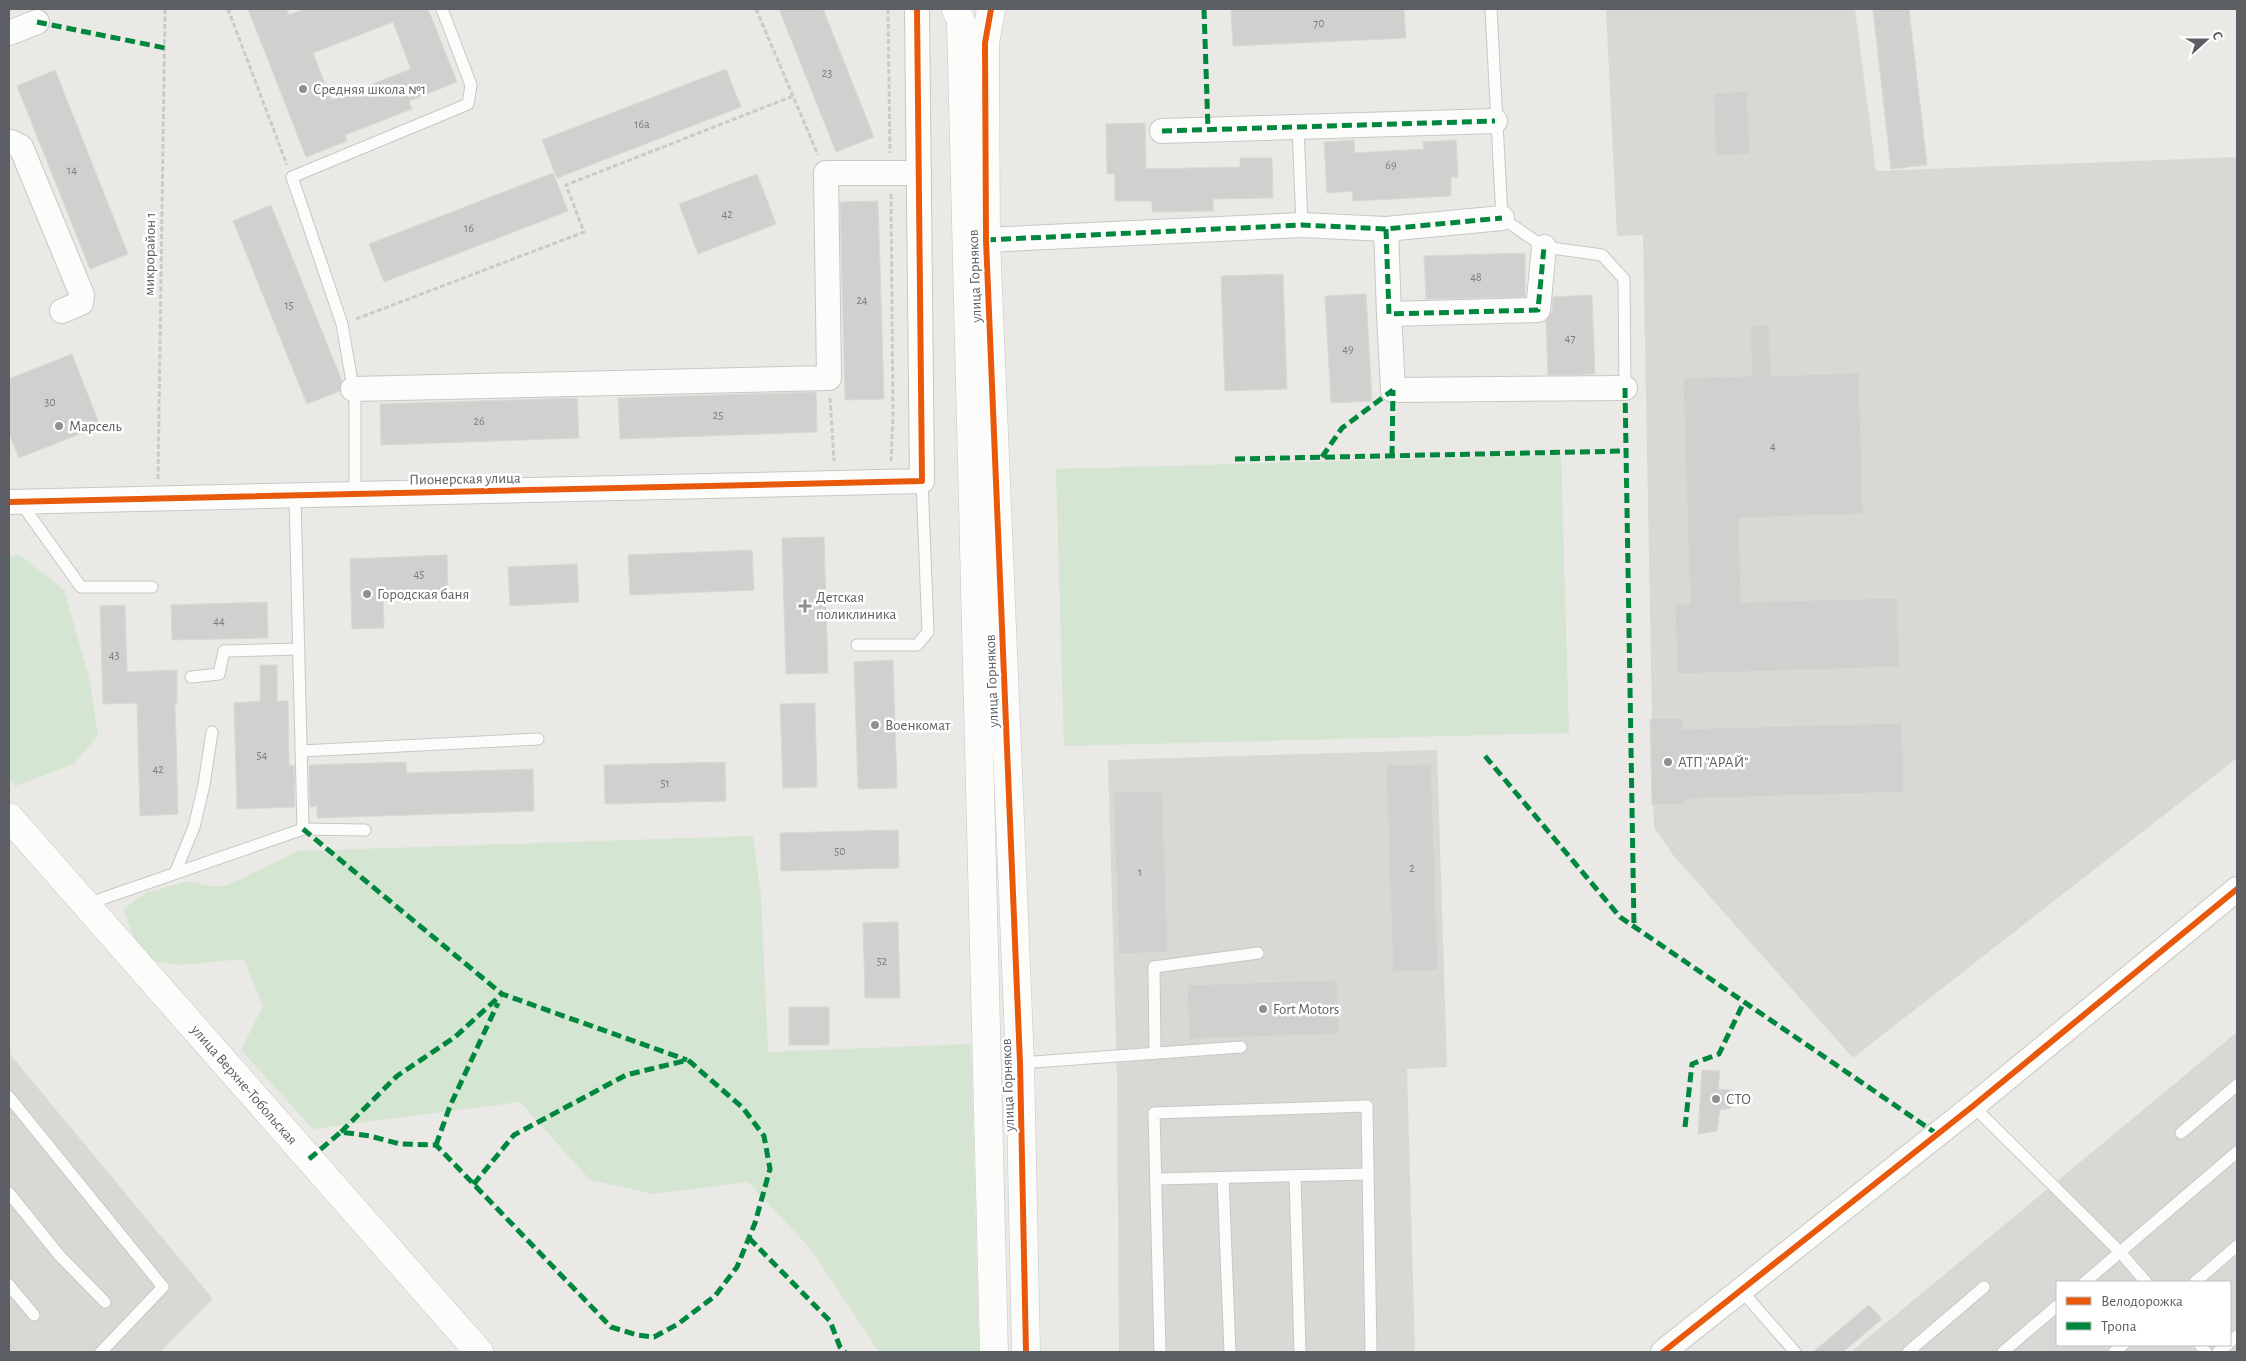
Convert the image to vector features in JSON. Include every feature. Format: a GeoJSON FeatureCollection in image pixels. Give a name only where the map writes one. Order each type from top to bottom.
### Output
{"type":"FeatureCollection","features":[{"type":"Feature","properties":{"kind":"street"},"geometry":{"type":"LineString","coordinates":[[917,9],[922,481]]}},
{"type":"Feature","properties":{"kind":"street","name":"улица Горняков"},"geometry":{"type":"LineString","coordinates":[[956,9],[961,21],[994,1352]]}},
{"type":"Feature","properties":{"kind":"street","name":"улица Горняков"},"geometry":{"type":"LineString","coordinates":[[991,9],[986,44],[986,240],[1020,1063],[1026,1352]]}},
{"type":"Feature","properties":{"kind":"street"},"geometry":{"type":"LineString","coordinates":[[9,33],[37,22]]}},
{"type":"Feature","properties":{"kind":"street"},"geometry":{"type":"LineString","coordinates":[[1162,131],[1495,121]]}},
{"type":"Feature","properties":{"kind":"street"},"geometry":{"type":"LineString","coordinates":[[9,143],[12,142],[21,147],[82,295],[81,304],[62,312]]}},
{"type":"Feature","properties":{"kind":"street"},"geometry":{"type":"LineString","coordinates":[[353,389],[829,378],[826,173],[919,173]]}},
{"type":"Feature","properties":{"kind":"street"},"geometry":{"type":"LineString","coordinates":[[986,240],[1302,226],[1386,229],[1502,218]]}},
{"type":"Feature","properties":{"kind":"street"},"geometry":{"type":"LineString","coordinates":[[1386,229],[1393,390],[1625,388]]}},
{"type":"Feature","properties":{"kind":"street"},"geometry":{"type":"LineString","coordinates":[[1389,314],[1538,310],[1544,247]]}},
{"type":"Feature","properties":{"kind":"street","name":"Пионерская улица"},"geometry":{"type":"LineString","coordinates":[[15,502],[922,481]]}},
{"type":"Feature","properties":{"kind":"street","name":"улица Верхне-Тобольская"},"geometry":{"type":"LineString","coordinates":[[9,817],[478,1352]]}},
{"type":"Feature","properties":{"kind":"street"},"geometry":{"type":"LineString","coordinates":[[1663,1352],[1973,1106],[2237,889]]}},
{"type":"Feature","properties":{"kind":"lane"},"geometry":{"type":"LineString","coordinates":[[355,495],[353,389],[342,324],[292,177],[468,104],[471,85],[442,9]]}},
{"type":"Feature","properties":{"kind":"lane"},"geometry":{"type":"LineString","coordinates":[[1490,9],[1502,218],[1544,247],[1602,256],[1624,278],[1625,388]]}},
{"type":"Feature","properties":{"kind":"lane"},"geometry":{"type":"LineString","coordinates":[[1298,127],[1302,226]]}},
{"type":"Feature","properties":{"kind":"lane"},"geometry":{"type":"LineString","coordinates":[[857,645],[917,644],[928,632],[922,481]]}},
{"type":"Feature","properties":{"kind":"lane"},"geometry":{"type":"LineString","coordinates":[[295,496],[303,829]]}},
{"type":"Feature","properties":{"kind":"lane"},"geometry":{"type":"LineString","coordinates":[[15,502],[81,587],[152,587]]}},
{"type":"Feature","properties":{"kind":"lane"},"geometry":{"type":"LineString","coordinates":[[191,677],[219,674],[224,651],[299,649]]}},
{"type":"Feature","properties":{"kind":"lane"},"geometry":{"type":"LineString","coordinates":[[175,873],[194,828],[204,785],[212,732]]}},
{"type":"Feature","properties":{"kind":"lane"},"geometry":{"type":"LineString","coordinates":[[301,751],[538,739]]}},
{"type":"Feature","properties":{"kind":"lane"},"geometry":{"type":"LineString","coordinates":[[85,904],[303,829],[365,830]]}},
{"type":"Feature","properties":{"kind":"lane"},"geometry":{"type":"LineString","coordinates":[[1155,1053],[1154,966],[1258,953]]}},
{"type":"Feature","properties":{"kind":"lane"},"geometry":{"type":"LineString","coordinates":[[1020,1063],[1242,1047]]}},
{"type":"Feature","properties":{"kind":"lane"},"geometry":{"type":"LineString","coordinates":[[2181,1133],[2237,1086]]}},
{"type":"Feature","properties":{"kind":"lane"},"geometry":{"type":"LineString","coordinates":[[9,1097],[163,1287],[101,1352]]}},
{"type":"Feature","properties":{"kind":"lane"},"geometry":{"type":"LineString","coordinates":[[1160,1352],[1154,1112],[1367,1106],[1371,1352]]}},
{"type":"Feature","properties":{"kind":"lane"},"geometry":{"type":"LineString","coordinates":[[1973,1106],[2120,1252],[2145,1281]]}},
{"type":"Feature","properties":{"kind":"lane"},"geometry":{"type":"LineString","coordinates":[[2086,1281],[2237,1152]]}},
{"type":"Feature","properties":{"kind":"lane"},"geometry":{"type":"LineString","coordinates":[[1156,1179],[1368,1174]]}},
{"type":"Feature","properties":{"kind":"lane"},"geometry":{"type":"LineString","coordinates":[[1295,1176],[1300,1352]]}},
{"type":"Feature","properties":{"kind":"lane"},"geometry":{"type":"LineString","coordinates":[[1223,1178],[1230,1352]]}},
{"type":"Feature","properties":{"kind":"lane"},"geometry":{"type":"LineString","coordinates":[[9,1193],[60,1255],[105,1302]]}},
{"type":"Feature","properties":{"kind":"lane"},"geometry":{"type":"LineString","coordinates":[[2196,1281],[2237,1246]]}},
{"type":"Feature","properties":{"kind":"lane"},"geometry":{"type":"LineString","coordinates":[[9,1285],[34,1315]]}},
{"type":"Feature","properties":{"kind":"lane"},"geometry":{"type":"LineString","coordinates":[[1908,1352],[1984,1287]]}},
{"type":"Feature","properties":{"kind":"lane"},"geometry":{"type":"LineString","coordinates":[[1741,1290],[1795,1352]]}},
{"type":"Feature","properties":{"kind":"lane"},"geometry":{"type":"LineString","coordinates":[[2003,1352],[2056,1307]]}},
{"type":"Feature","properties":{"kind":"path"},"geometry":{"type":"LineString","coordinates":[[228,9],[292,177]]}},
{"type":"Feature","properties":{"kind":"path"},"geometry":{"type":"LineString","coordinates":[[756,9],[826,173]]}},
{"type":"Feature","properties":{"kind":"path"},"geometry":{"type":"LineString","coordinates":[[888,9],[893,417]]}},
{"type":"Feature","properties":{"kind":"path"},"geometry":{"type":"LineString","coordinates":[[342,324],[584,232],[566,185],[793,96]]}},
{"type":"Feature","properties":{"kind":"path"},"geometry":{"type":"LineString","coordinates":[[829,378],[834,462]]}},
{"type":"Feature","properties":{"kind":"shaded area"},"geometry":{"type":"Polygon","coordinates":[[[1606,9],[1855,9],[1876,171],[2237,157],[2237,758],[1853,1058],[1673,855],[1654,827],[1643,235],[1617,236],[1606,9]]]}},
{"type":"Feature","properties":{"kind":"shaded area"},"geometry":{"type":"Polygon","coordinates":[[[1437,750],[1447,1067],[1407,1069],[1415,1352],[1119,1352],[1117,1076],[1108,760],[1437,750]]]}},
{"type":"Feature","properties":{"kind":"shaded area"},"geometry":{"type":"Polygon","coordinates":[[[2237,1032],[2237,1352],[1851,1352],[2237,1032]]]}},
{"type":"Feature","properties":{"kind":"shaded area"},"geometry":{"type":"Polygon","coordinates":[[[9,1053],[213,1299],[160,1352],[9,1352],[9,1053]]]}},
{"type":"Feature","properties":{"kind":"green space"},"geometry":{"type":"Polygon","coordinates":[[[1561,455],[1569,733],[1064,746],[1056,469],[1561,455]]]}},
{"type":"Feature","properties":{"kind":"green space"},"geometry":{"type":"Polygon","coordinates":[[[20,555],[64,590],[90,682],[98,735],[74,764],[15,786],[9,779],[9,556],[20,555]]]}},
{"type":"Feature","properties":{"kind":"green space"},"geometry":{"type":"Polygon","coordinates":[[[753,836],[761,896],[768,1052],[971,1044],[979,1352],[879,1352],[809,1247],[748,1182],[654,1194],[590,1180],[520,1102],[313,1129],[241,1050],[263,1006],[244,959],[181,965],[143,960],[123,909],[146,893],[188,881],[213,887],[228,885],[298,851],[753,836]]]}},
{"type":"Feature","properties":{"kind":"building","name":"Средняя школа №1"},"geometry":{"type":"Polygon","coordinates":[[[248,9],[286,9],[289,15],[305,9],[428,9],[457,82],[409,101],[412,109],[345,135],[347,141],[306,157],[248,9]],[[393,22],[313,53],[331,100],[411,69],[393,22]]]}},
{"type":"Feature","properties":{"kind":"building"},"geometry":{"type":"Polygon","coordinates":[[[779,9],[823,9],[874,137],[836,152],[779,9]]]}},
{"type":"Feature","properties":{"kind":"building"},"geometry":{"type":"Polygon","coordinates":[[[1231,9],[1404,9],[1406,38],[1233,46],[1231,9]]]}},
{"type":"Feature","properties":{"kind":"building"},"geometry":{"type":"Polygon","coordinates":[[[1873,9],[1909,9],[1927,165],[1891,169],[1873,9]]]}},
{"type":"Feature","properties":{"kind":"building"},"geometry":{"type":"Polygon","coordinates":[[[726,69],[741,107],[557,178],[542,140],[726,69]]]}},
{"type":"Feature","properties":{"kind":"building"},"geometry":{"type":"Polygon","coordinates":[[[55,70],[128,254],[90,269],[17,86],[55,70]]]}},
{"type":"Feature","properties":{"kind":"building"},"geometry":{"type":"Polygon","coordinates":[[[1747,91],[1750,154],[1716,155],[1713,93],[1747,91]]]}},
{"type":"Feature","properties":{"kind":"building"},"geometry":{"type":"Polygon","coordinates":[[[1145,123],[1146,169],[1240,167],[1240,158],[1272,158],[1273,198],[1213,199],[1213,211],[1152,212],[1152,201],[1115,201],[1115,174],[1107,174],[1106,124],[1145,123]]]}},
{"type":"Feature","properties":{"kind":"building"},"geometry":{"type":"Polygon","coordinates":[[[1354,140],[1355,153],[1424,149],[1423,142],[1456,140],[1458,177],[1451,177],[1451,196],[1353,201],[1352,191],[1327,193],[1324,142],[1354,140]]]}},
{"type":"Feature","properties":{"kind":"building"},"geometry":{"type":"Polygon","coordinates":[[[553,173],[568,211],[384,282],[369,244],[553,173]]]}},
{"type":"Feature","properties":{"kind":"building"},"geometry":{"type":"Polygon","coordinates":[[[757,174],[776,224],[698,254],[679,204],[757,174]]]}},
{"type":"Feature","properties":{"kind":"building"},"geometry":{"type":"Polygon","coordinates":[[[878,201],[884,399],[845,400],[840,202],[878,201]]]}},
{"type":"Feature","properties":{"kind":"building"},"geometry":{"type":"Polygon","coordinates":[[[271,205],[342,381],[340,391],[307,404],[233,221],[271,205]]]}},
{"type":"Feature","properties":{"kind":"building"},"geometry":{"type":"Polygon","coordinates":[[[1525,253],[1525,297],[1426,299],[1424,256],[1525,253]]]}},
{"type":"Feature","properties":{"kind":"building"},"geometry":{"type":"Polygon","coordinates":[[[1283,274],[1287,389],[1225,391],[1221,276],[1283,274]]]}},
{"type":"Feature","properties":{"kind":"building"},"geometry":{"type":"Polygon","coordinates":[[[1366,294],[1372,401],[1331,403],[1325,296],[1366,294]]]}},
{"type":"Feature","properties":{"kind":"building"},"geometry":{"type":"Polygon","coordinates":[[[1592,295],[1595,374],[1548,375],[1546,321],[1552,312],[1553,297],[1592,295]]]}},
{"type":"Feature","properties":{"kind":"building"},"geometry":{"type":"Polygon","coordinates":[[[1769,325],[1771,376],[1859,373],[1863,514],[1739,518],[1741,602],[1897,598],[1899,667],[1677,674],[1675,604],[1690,604],[1683,378],[1752,376],[1750,326],[1769,325]]]}},
{"type":"Feature","properties":{"kind":"building"},"geometry":{"type":"Polygon","coordinates":[[[72,354],[100,426],[19,458],[9,433],[9,379],[72,354]]]}},
{"type":"Feature","properties":{"kind":"building"},"geometry":{"type":"Polygon","coordinates":[[[816,392],[817,432],[620,439],[618,398],[816,392]]]}},
{"type":"Feature","properties":{"kind":"building"},"geometry":{"type":"Polygon","coordinates":[[[577,398],[579,438],[381,445],[380,404],[577,398]]]}},
{"type":"Feature","properties":{"kind":"building","name":"Детская поликлиника"},"geometry":{"type":"Polygon","coordinates":[[[824,537],[828,673],[786,674],[782,538],[824,537]]]}},
{"type":"Feature","properties":{"kind":"building"},"geometry":{"type":"Polygon","coordinates":[[[752,550],[754,590],[630,595],[628,555],[752,550]]]}},
{"type":"Feature","properties":{"kind":"building"},"geometry":{"type":"Polygon","coordinates":[[[447,555],[448,591],[383,592],[384,628],[352,629],[350,559],[447,555]]]}},
{"type":"Feature","properties":{"kind":"building"},"geometry":{"type":"Polygon","coordinates":[[[577,564],[579,602],[510,606],[508,567],[577,564]]]}},
{"type":"Feature","properties":{"kind":"building"},"geometry":{"type":"Polygon","coordinates":[[[267,602],[268,638],[172,640],[171,605],[267,602]]]}},
{"type":"Feature","properties":{"kind":"building"},"geometry":{"type":"Polygon","coordinates":[[[125,605],[127,672],[177,670],[177,703],[175,703],[178,814],[140,816],[137,703],[103,704],[100,606],[125,605]]]}},
{"type":"Feature","properties":{"kind":"building","name":"Военкомат"},"geometry":{"type":"Polygon","coordinates":[[[893,660],[897,788],[858,789],[854,662],[893,660]]]}},
{"type":"Feature","properties":{"kind":"building"},"geometry":{"type":"Polygon","coordinates":[[[260,665],[277,665],[277,701],[288,701],[289,766],[294,765],[295,807],[237,809],[234,703],[260,701],[260,665]]]}},
{"type":"Feature","properties":{"kind":"building"},"geometry":{"type":"Polygon","coordinates":[[[815,703],[817,787],[783,788],[780,704],[815,703]]]}},
{"type":"Feature","properties":{"kind":"building"},"geometry":{"type":"Polygon","coordinates":[[[1683,718],[1683,729],[1902,723],[1904,792],[1685,799],[1686,804],[1652,805],[1650,719],[1683,718]]]}},
{"type":"Feature","properties":{"kind":"building"},"geometry":{"type":"Polygon","coordinates":[[[406,762],[407,773],[533,769],[534,811],[317,818],[317,806],[310,807],[309,765],[406,762]]]}},
{"type":"Feature","properties":{"kind":"building"},"geometry":{"type":"Polygon","coordinates":[[[725,762],[726,801],[605,804],[604,765],[725,762]]]}},
{"type":"Feature","properties":{"kind":"building"},"geometry":{"type":"Polygon","coordinates":[[[1431,764],[1438,970],[1393,972],[1386,765],[1431,764]]]}},
{"type":"Feature","properties":{"kind":"building"},"geometry":{"type":"Polygon","coordinates":[[[1162,791],[1168,952],[1119,954],[1113,792],[1162,791]]]}},
{"type":"Feature","properties":{"kind":"building"},"geometry":{"type":"Polygon","coordinates":[[[898,830],[899,868],[781,871],[780,833],[898,830]]]}},
{"type":"Feature","properties":{"kind":"building"},"geometry":{"type":"Polygon","coordinates":[[[898,922],[900,998],[865,998],[863,923],[898,922]]]}},
{"type":"Feature","properties":{"kind":"building","name":"Fort Motors"},"geometry":{"type":"Polygon","coordinates":[[[1337,980],[1339,1034],[1189,1039],[1187,985],[1337,980]]]}},
{"type":"Feature","properties":{"kind":"building"},"geometry":{"type":"Polygon","coordinates":[[[789,1007],[829,1007],[829,1045],[789,1045],[789,1007]]]}},
{"type":"Feature","properties":{"kind":"building","name":"СТО"},"geometry":{"type":"Polygon","coordinates":[[[1702,1070],[1720,1071],[1718,1089],[1732,1090],[1731,1108],[1720,1110],[1717,1131],[1698,1134],[1702,1070]]]}},
{"type":"Feature","properties":{"kind":"building"},"geometry":{"type":"Polygon","coordinates":[[[1869,1305],[1882,1319],[1843,1352],[1813,1352],[1869,1305]]]}},
{"type":"Feature","properties":{"kind":"marked path"},"geometry":{"type":"LineString","coordinates":[[1204,9],[1208,129]]}},
{"type":"Feature","properties":{"kind":"marked path"},"geometry":{"type":"LineString","coordinates":[[37,22],[165,48]]}},
{"type":"Feature","properties":{"kind":"marked path"},"geometry":{"type":"LineString","coordinates":[[1162,131],[1495,121]]}},
{"type":"Feature","properties":{"kind":"marked path"},"geometry":{"type":"LineString","coordinates":[[986,240],[1302,225],[1386,229],[1502,218]]}},
{"type":"Feature","properties":{"kind":"marked path"},"geometry":{"type":"LineString","coordinates":[[1386,229],[1389,314],[1538,310],[1544,247]]}},
{"type":"Feature","properties":{"kind":"marked path"},"geometry":{"type":"LineString","coordinates":[[1625,388],[1634,927]]}},
{"type":"Feature","properties":{"kind":"marked path"},"geometry":{"type":"LineString","coordinates":[[1392,456],[1393,390]]}},
{"type":"Feature","properties":{"kind":"marked path"},"geometry":{"type":"LineString","coordinates":[[1322,457],[1342,428],[1393,390]]}},
{"type":"Feature","properties":{"kind":"marked path"},"geometry":{"type":"LineString","coordinates":[[1235,459],[1626,451]]}},
{"type":"Feature","properties":{"kind":"marked path"},"geometry":{"type":"LineString","coordinates":[[1485,756],[1620,917],[1937,1134]]}},
{"type":"Feature","properties":{"kind":"marked path"},"geometry":{"type":"LineString","coordinates":[[303,829],[502,994],[687,1060]]}},
{"type":"Feature","properties":{"kind":"marked path"},"geometry":{"type":"LineString","coordinates":[[341,1132],[397,1076],[455,1037],[502,994]]}},
{"type":"Feature","properties":{"kind":"marked path"},"geometry":{"type":"LineString","coordinates":[[1685,1127],[1692,1064],[1719,1054],[1744,1002]]}},
{"type":"Feature","properties":{"kind":"marked path"},"geometry":{"type":"LineString","coordinates":[[436,1145],[450,1106],[498,1003]]}},
{"type":"Feature","properties":{"kind":"marked path"},"geometry":{"type":"LineString","coordinates":[[309,1159],[341,1132],[370,1136],[400,1144],[436,1145],[611,1327],[637,1335],[654,1337],[678,1324],[715,1296],[737,1267],[755,1223],[770,1169],[764,1136],[743,1108],[688,1060],[626,1075],[514,1135],[473,1185]]}},
{"type":"Feature","properties":{"kind":"marked path"},"geometry":{"type":"LineString","coordinates":[[749,1238],[830,1321],[840,1347],[845,1352]]}},
{"type":"Feature","properties":{"kind":"cycle path"},"geometry":{"type":"LineString","coordinates":[[9,502],[922,481],[917,9]]}},
{"type":"Feature","properties":{"kind":"cycle path"},"geometry":{"type":"LineString","coordinates":[[991,9],[985,43],[986,240],[1020,1063],[1026,1352]]}},
{"type":"Feature","properties":{"kind":"cycle path"},"geometry":{"type":"LineString","coordinates":[[1663,1352],[1973,1106],[2237,889]]}},
{"type":"Feature","properties":{"kind":"place","name":"Средняя школа №1"},"geometry":{"type":"Point","coordinates":[303,89]}},
{"type":"Feature","properties":{"kind":"place","name":"Марсель"},"geometry":{"type":"Point","coordinates":[59,426]}},
{"type":"Feature","properties":{"kind":"place","name":"Городская баня"},"geometry":{"type":"Point","coordinates":[367,594]}},
{"type":"Feature","properties":{"kind":"place","name":"Детская поликлиника"},"geometry":{"type":"Point","coordinates":[805,606]}},
{"type":"Feature","properties":{"kind":"place","name":"Военкомат"},"geometry":{"type":"Point","coordinates":[875,725]}},
{"type":"Feature","properties":{"kind":"place","name":"АТП \"АРАЙ\""},"geometry":{"type":"Point","coordinates":[1668,762]}},
{"type":"Feature","properties":{"kind":"place","name":"Fort Motors"},"geometry":{"type":"Point","coordinates":[1263,1009]}},
{"type":"Feature","properties":{"kind":"place","name":"СТО"},"geometry":{"type":"Point","coordinates":[1716,1099]}}]}
